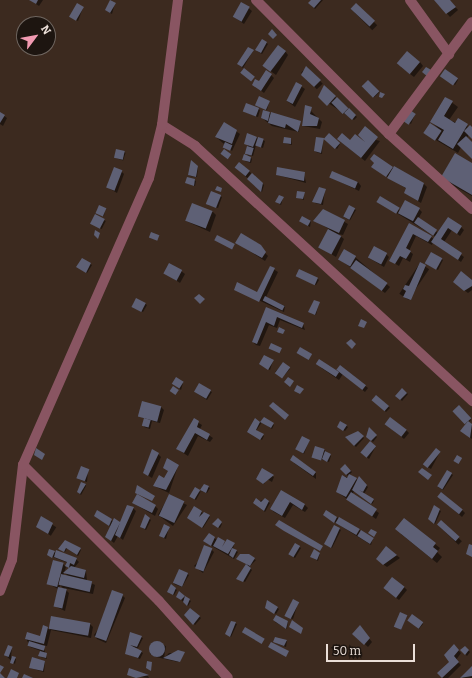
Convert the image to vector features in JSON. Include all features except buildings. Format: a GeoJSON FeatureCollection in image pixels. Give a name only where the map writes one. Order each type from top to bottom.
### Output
{"type":"FeatureCollection","features":[{"type":"Feature","properties":{"kind":"street"},"geometry":{"type":"LineString","coordinates":[[0,591],[12,560],[23,464],[149,178],[162,125],[178,0]]}},
{"type":"Feature","properties":{"kind":"street"},"geometry":{"type":"LineString","coordinates":[[256,0],[390,134],[472,210]]}},
{"type":"Feature","properties":{"kind":"street"},"geometry":{"type":"LineString","coordinates":[[410,0],[449,54]]}},
{"type":"Feature","properties":{"kind":"street"},"geometry":{"type":"LineString","coordinates":[[390,134],[472,22]]}},
{"type":"Feature","properties":{"kind":"street"},"geometry":{"type":"LineString","coordinates":[[162,125],[195,146],[472,400]]}},
{"type":"Feature","properties":{"kind":"street"},"geometry":{"type":"LineString","coordinates":[[23,464],[159,601],[228,678]]}}]}
